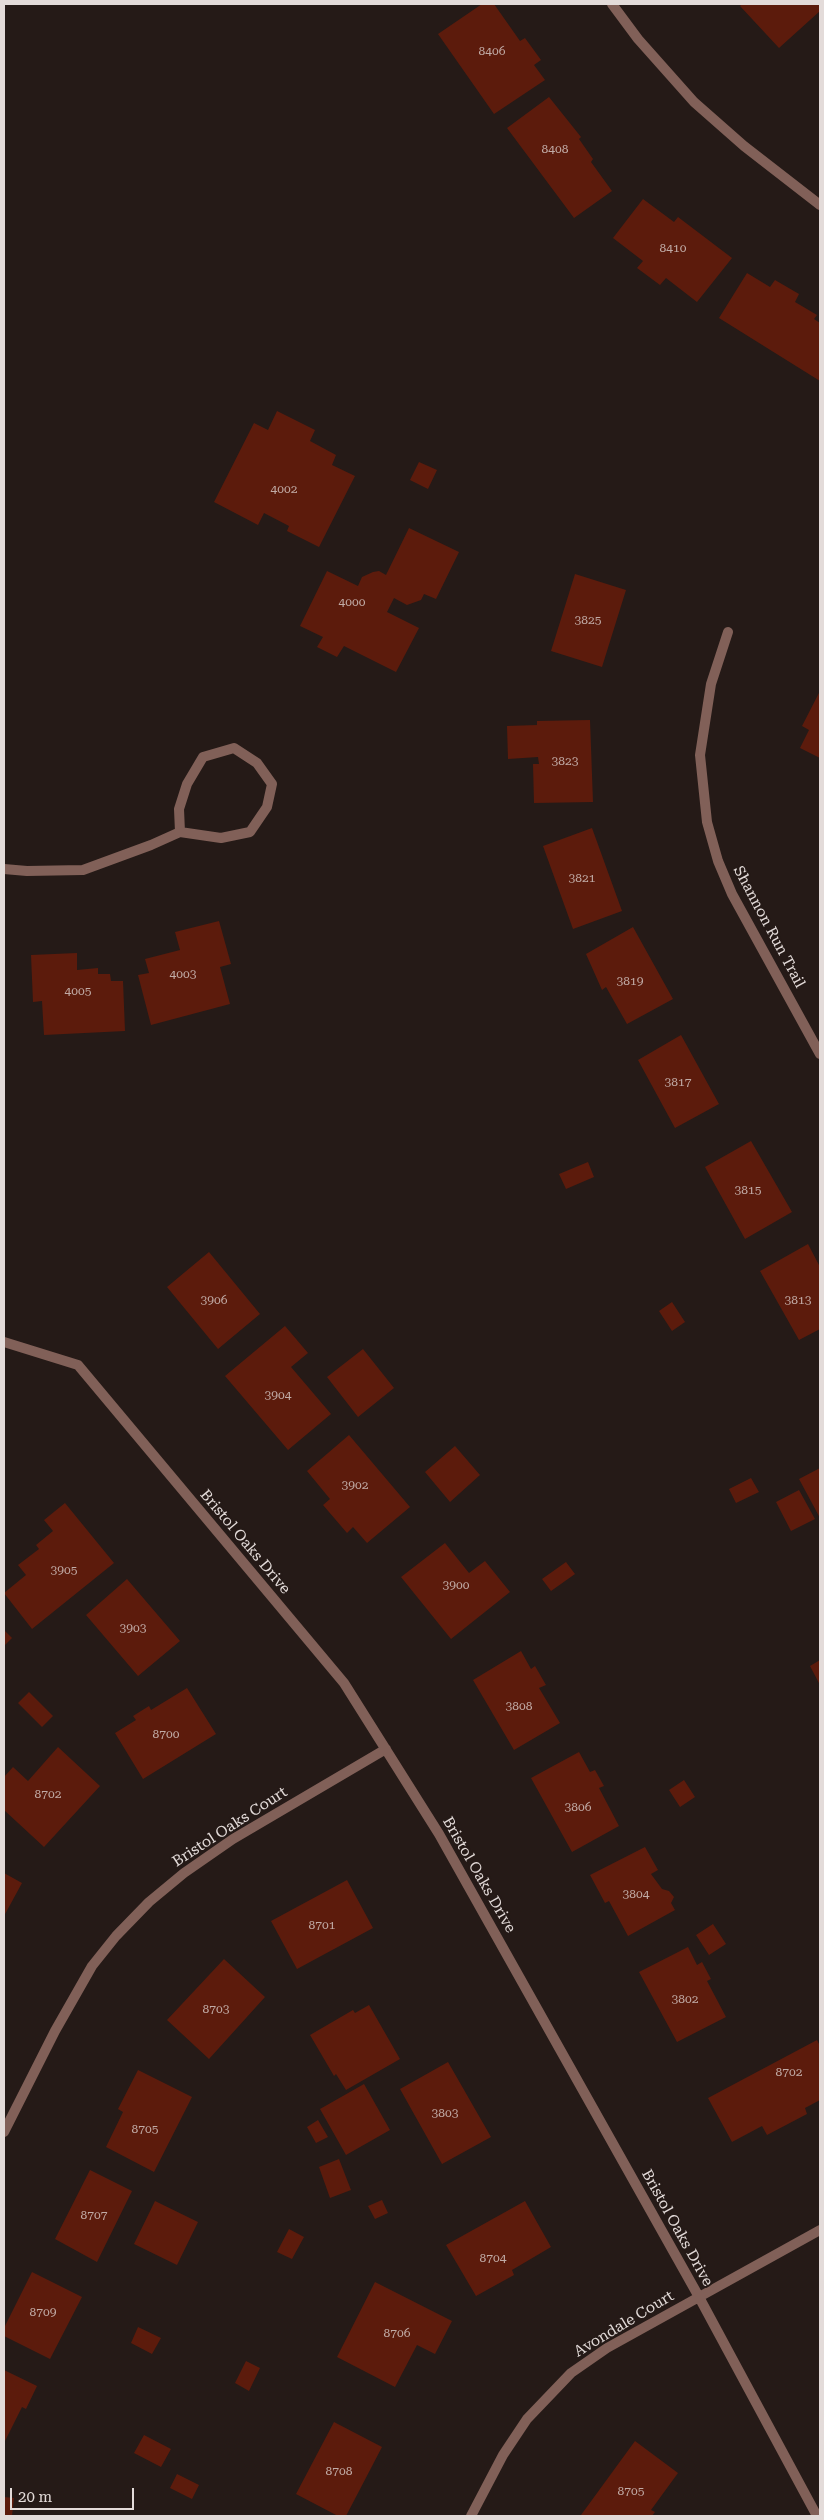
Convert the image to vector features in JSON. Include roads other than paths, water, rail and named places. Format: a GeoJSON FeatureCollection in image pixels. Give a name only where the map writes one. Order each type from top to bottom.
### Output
{"type":"FeatureCollection","features":[{"type":"Feature","properties":{"kind":"street"},"geometry":{"type":"LineString","coordinates":[[612,4],[638,39],[694,102],[744,146],[820,205]]}},
{"type":"Feature","properties":{"kind":"street","name":"Shannon Run Trail"},"geometry":{"type":"LineString","coordinates":[[728,632],[711,684],[700,755],[707,822],[718,861],[732,894],[820,1054]]}},
{"type":"Feature","properties":{"kind":"street"},"geometry":{"type":"LineString","coordinates":[[4,869],[27,871],[83,870],[151,845],[180,832],[221,838],[250,832],[267,807],[272,784],[257,762],[234,748],[203,756],[187,784],[179,809],[180,832]]}},
{"type":"Feature","properties":{"kind":"street","name":"Bristol Oaks Drive"},"geometry":{"type":"LineString","coordinates":[[4,1342],[78,1365],[344,1683],[439,1834],[699,2297],[817,2516]]}},
{"type":"Feature","properties":{"kind":"street","name":"Bristol Oaks Court"},"geometry":{"type":"LineString","coordinates":[[4,2132],[55,2031],[92,1966],[116,1936],[149,1902],[184,1873],[233,1839],[386,1749]]}},
{"type":"Feature","properties":{"kind":"street","name":"Avondale Court"},"geometry":{"type":"LineString","coordinates":[[471,2516],[503,2455],[527,2419],[571,2373],[607,2348],[820,2230]]}}]}
